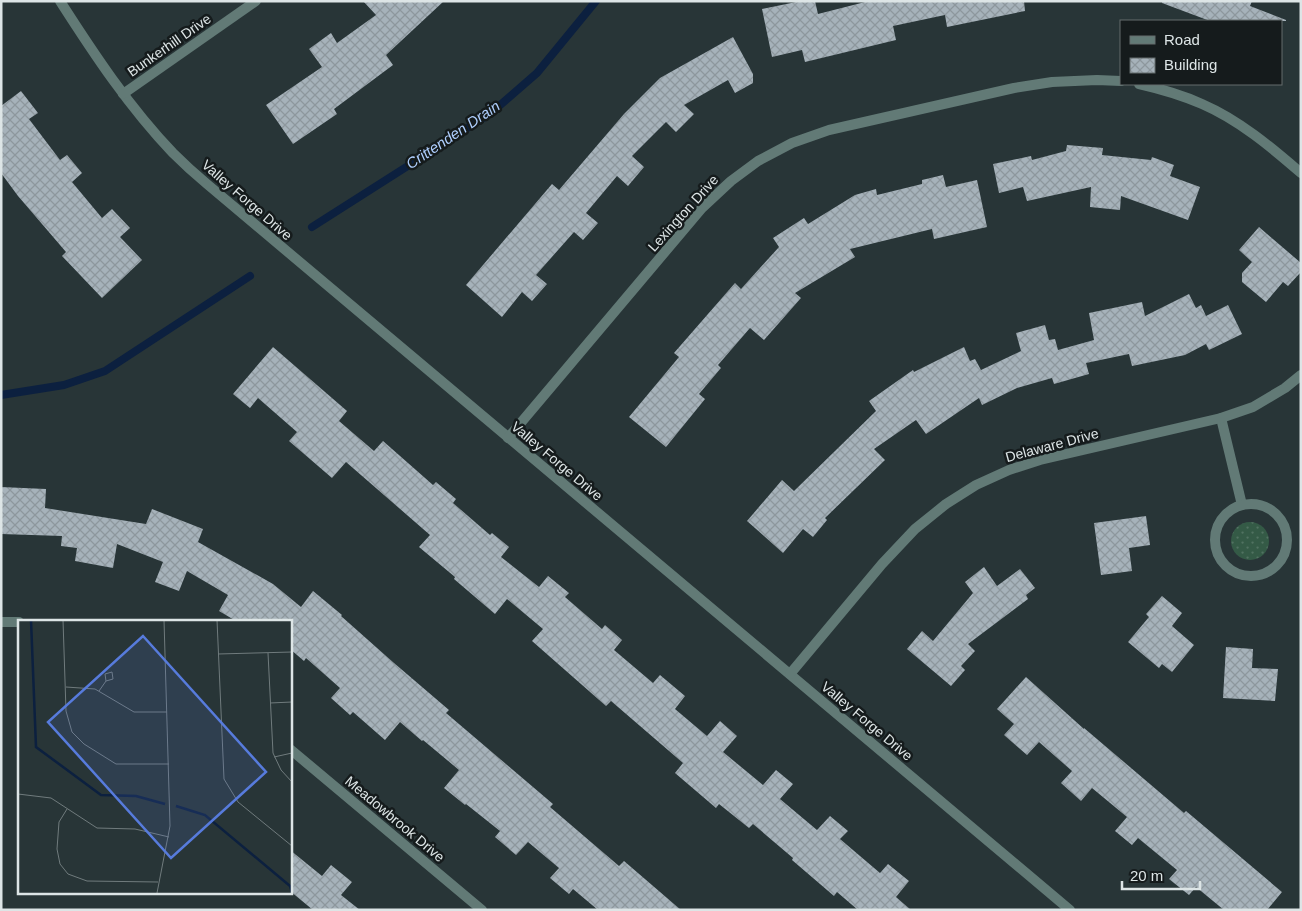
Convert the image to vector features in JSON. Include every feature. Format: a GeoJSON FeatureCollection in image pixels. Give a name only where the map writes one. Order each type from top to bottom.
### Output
{"type":"FeatureCollection","features":[{"type":"Feature","properties":{"kind":"street","name":"Valley Forge Drive"},"geometry":{"type":"LineString","coordinates":[[60,1],[96,59],[143,119],[173,152],[207,184],[1070,910]]}},
{"type":"Feature","properties":{"kind":"street","name":"Bunkerhill Drive"},"geometry":{"type":"LineString","coordinates":[[123,94],[256,1]]}},
{"type":"Feature","properties":{"kind":"street","name":"Lexington Drive"},"geometry":{"type":"LineString","coordinates":[[508,438],[702,208],[730,181],[758,161],[792,143],[829,130],[1014,88],[1052,82],[1120,81]]}},
{"type":"Feature","properties":{"kind":"street"},"geometry":{"type":"LineString","coordinates":[[1144,85],[1169,91],[1203,104],[1236,122],[1301,173]]}},
{"type":"Feature","properties":{"kind":"street","name":"Delaware Drive"},"geometry":{"type":"LineString","coordinates":[[790,674],[882,564],[915,529],[946,504],[976,485],[1009,470],[1040,460],[1221,418],[1253,407],[1285,388],[1301,375]]}},
{"type":"Feature","properties":{"kind":"street"},"geometry":{"type":"LineString","coordinates":[[1221,418],[1242,505]]}},
{"type":"Feature","properties":{"kind":"street"},"geometry":{"type":"LineString","coordinates":[[1254,504],[1265,506],[1282,521],[1286,531],[1285,554],[1270,571],[1260,575],[1248,576],[1237,574],[1220,559],[1216,549],[1215,537],[1217,527],[1223,517],[1232,509],[1242,505],[1254,504]]}},
{"type":"Feature","properties":{"kind":"street"},"geometry":{"type":"LineString","coordinates":[[1,622],[18,622]]}},
{"type":"Feature","properties":{"kind":"street","name":"Meadowbrook Drive"},"geometry":{"type":"LineString","coordinates":[[291,750],[482,910]]}},
{"type":"Feature","properties":{"kind":"green space"},"geometry":{"type":"Polygon","coordinates":[[[1250,522],[1264,527],[1269,541],[1264,555],[1250,560],[1236,555],[1231,541],[1236,527],[1250,522]]]}},
{"type":"Feature","properties":{"kind":"building"},"geometry":{"type":"Polygon","coordinates":[[[363,1],[444,1],[386,55],[393,65],[334,109],[337,114],[293,144],[266,105],[322,67],[309,49],[331,33],[337,43],[376,15],[363,1]]]}},
{"type":"Feature","properties":{"kind":"building"},"geometry":{"type":"Polygon","coordinates":[[[801,1],[815,1],[818,14],[869,1],[1024,1],[1025,11],[947,27],[945,15],[893,26],[896,40],[805,62],[802,50],[772,57],[762,9],[801,1]]]}},
{"type":"Feature","properties":{"kind":"building"},"geometry":{"type":"Polygon","coordinates":[[[1162,1],[1252,1],[1250,6],[1286,21],[1207,20],[1162,3],[1162,1]]]}},
{"type":"Feature","properties":{"kind":"building"},"geometry":{"type":"Polygon","coordinates":[[[733,37],[753,74],[753,83],[735,93],[728,80],[684,105],[694,114],[676,132],[666,122],[632,156],[644,167],[628,186],[617,176],[586,213],[598,223],[583,240],[574,232],[536,275],[547,284],[532,301],[522,292],[502,317],[466,285],[552,184],[559,190],[624,114],[660,78],[733,37]]]}},
{"type":"Feature","properties":{"kind":"building"},"geometry":{"type":"Polygon","coordinates":[[[21,91],[38,113],[29,119],[60,160],[67,155],[82,173],[72,182],[102,218],[112,209],[130,228],[120,237],[142,260],[102,298],[62,256],[66,252],[1,173],[1,106],[21,91]]]}},
{"type":"Feature","properties":{"kind":"building"},"geometry":{"type":"Polygon","coordinates":[[[1067,145],[1103,148],[1102,155],[1151,160],[1152,157],[1174,165],[1170,176],[1200,187],[1188,220],[1121,196],[1120,210],[1090,207],[1091,187],[1027,201],[1023,187],[999,193],[993,164],[1031,156],[1032,160],[1066,151],[1067,145]]]}},
{"type":"Feature","properties":{"kind":"building"},"geometry":{"type":"Polygon","coordinates":[[[943,175],[946,187],[977,180],[987,227],[934,239],[932,229],[850,249],[855,257],[795,293],[801,298],[764,340],[750,328],[718,365],[721,368],[699,394],[705,399],[666,447],[629,417],[679,357],[674,353],[735,283],[741,289],[779,247],[773,238],[804,218],[808,224],[855,195],[876,189],[877,195],[922,184],[922,180],[943,175]]]}},
{"type":"Feature","properties":{"kind":"building"},"geometry":{"type":"Polygon","coordinates":[[[1259,227],[1301,263],[1301,272],[1288,286],[1283,282],[1266,302],[1242,282],[1242,273],[1252,262],[1239,250],[1259,227]]]}},
{"type":"Feature","properties":{"kind":"building"},"geometry":{"type":"Polygon","coordinates":[[[1189,294],[1196,308],[1201,305],[1206,316],[1228,305],[1242,334],[1209,350],[1206,344],[1185,355],[1132,366],[1129,354],[1086,363],[1089,374],[1054,384],[1052,378],[1017,388],[982,405],[979,398],[926,434],[916,420],[874,449],[885,460],[825,518],[827,520],[813,537],[803,529],[783,553],[747,521],[782,480],[794,491],[876,411],[869,401],[913,370],[914,372],[964,347],[970,361],[975,359],[981,370],[1021,351],[1016,333],[1045,325],[1049,340],[1055,339],[1058,350],[1094,340],[1089,313],[1142,302],[1145,316],[1189,294]]]}},
{"type":"Feature","properties":{"kind":"building"},"geometry":{"type":"Polygon","coordinates":[[[273,347],[347,411],[339,421],[374,451],[383,441],[433,485],[436,482],[456,499],[453,503],[490,535],[492,533],[509,547],[501,557],[539,587],[548,576],[569,593],[565,597],[602,629],[605,625],[622,640],[614,650],[653,683],[660,675],[685,696],[675,709],[707,736],[720,721],[737,736],[723,752],[763,785],[776,770],[793,784],[780,799],[817,830],[830,816],[848,831],[840,839],[880,873],[888,864],[909,881],[896,897],[911,910],[858,910],[837,892],[834,896],[753,824],[749,828],[719,804],[716,808],[675,773],[683,763],[611,701],[606,706],[532,641],[543,629],[507,599],[495,614],[419,547],[430,535],[346,462],[332,478],[289,441],[297,432],[258,398],[250,408],[233,394],[273,347]]]}},
{"type":"Feature","properties":{"kind":"building"},"geometry":{"type":"Polygon","coordinates":[[[1,487],[46,489],[45,508],[146,524],[152,509],[203,529],[198,542],[273,584],[301,607],[313,591],[449,710],[446,713],[553,804],[550,807],[619,866],[624,861],[681,910],[598,910],[573,889],[569,894],[550,878],[559,868],[528,842],[516,855],[495,837],[500,831],[444,788],[459,770],[400,722],[385,740],[353,712],[350,715],[331,698],[340,688],[306,658],[304,661],[291,650],[291,620],[234,620],[219,611],[228,595],[187,571],[179,591],[155,582],[163,562],[117,544],[113,568],[75,561],[77,548],[61,546],[62,536],[1,534],[1,487]]]}},
{"type":"Feature","properties":{"kind":"building"},"geometry":{"type":"Polygon","coordinates":[[[1146,516],[1150,545],[1129,548],[1132,571],[1101,575],[1094,523],[1146,516]]]}},
{"type":"Feature","properties":{"kind":"building"},"geometry":{"type":"Polygon","coordinates":[[[984,567],[997,586],[1020,569],[1035,588],[1026,595],[1028,599],[968,644],[975,651],[961,666],[965,670],[951,686],[907,649],[922,631],[933,641],[973,593],[965,582],[984,567]]]}},
{"type":"Feature","properties":{"kind":"building"},"geometry":{"type":"Polygon","coordinates":[[[1162,596],[1182,613],[1172,626],[1194,645],[1172,672],[1162,664],[1159,668],[1128,642],[1149,617],[1146,614],[1162,596]]]}},
{"type":"Feature","properties":{"kind":"building"},"geometry":{"type":"Polygon","coordinates":[[[1226,647],[1253,649],[1252,668],[1278,669],[1275,701],[1223,698],[1226,647]]]}},
{"type":"Feature","properties":{"kind":"building"},"geometry":{"type":"Polygon","coordinates":[[[1026,677],[1084,729],[1184,813],[1186,811],[1282,892],[1267,910],[1224,910],[1196,887],[1189,895],[1169,879],[1177,870],[1138,838],[1132,845],[1115,831],[1127,817],[1092,788],[1081,801],[1061,783],[1072,771],[1039,742],[1027,755],[1004,735],[1014,724],[997,709],[1026,677]]]}},
{"type":"Feature","properties":{"kind":"building"},"geometry":{"type":"Polygon","coordinates":[[[291,851],[322,876],[331,865],[352,882],[341,895],[360,910],[313,910],[291,892],[291,851]]]}},
{"type":"Feature","properties":{"kind":"waterway","name":"Crittenden Drain"},"geometry":{"type":"LineString","coordinates":[[312,227],[491,113],[537,73],[596,1]]}},
{"type":"Feature","properties":{"kind":"waterway","name":"Crittenden Drain"},"geometry":{"type":"LineString","coordinates":[[1,395],[64,385],[105,371],[250,276]]}}]}
